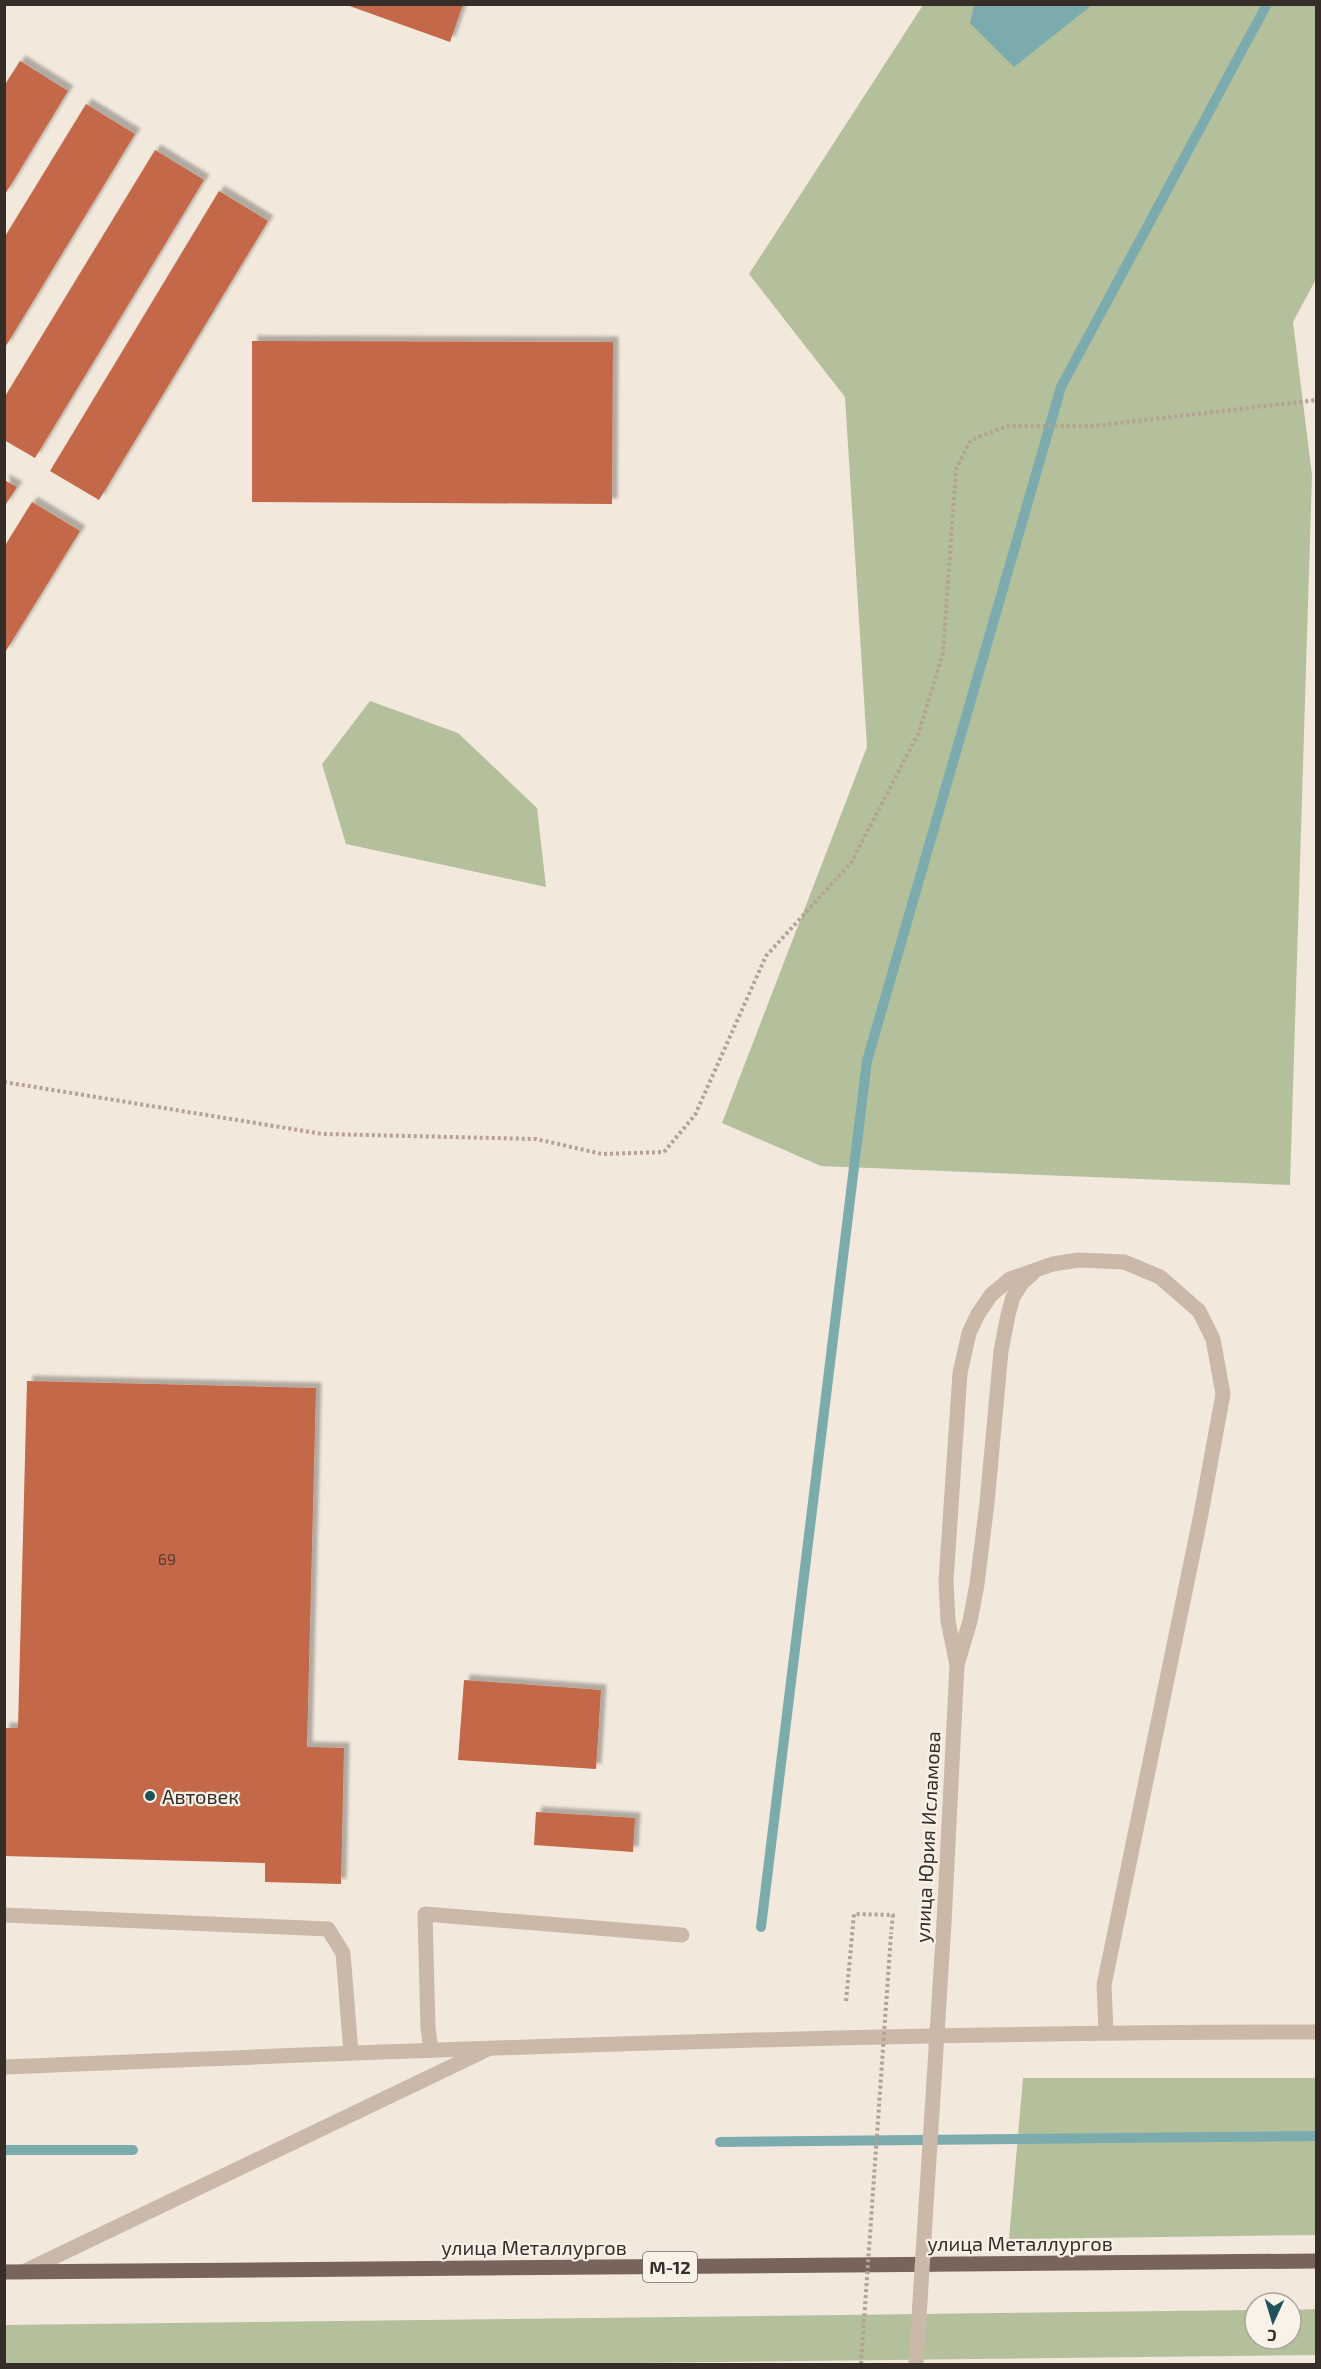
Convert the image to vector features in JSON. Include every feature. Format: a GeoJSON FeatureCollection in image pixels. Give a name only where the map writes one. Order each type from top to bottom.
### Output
{"type":"FeatureCollection","features":[{"type":"Feature","properties":{"kind":"main road","name":"улица Металлургов"},"geometry":{"type":"LineString","coordinates":[[4,2272],[1317,2261]]}},
{"type":"Feature","properties":{"kind":"street"},"geometry":{"type":"LineString","coordinates":[[957,1665],[948,1621],[946,1581],[959,1383],[964,1351],[978,1314],[991,1295],[1010,1279],[1053,1264],[1079,1260],[1124,1262],[1160,1277],[1199,1311],[1213,1339],[1223,1394],[1203,1503],[1104,1985],[1106,2032]]}},
{"type":"Feature","properties":{"kind":"street","name":"улица Юрия Исламова"},"geometry":{"type":"LineString","coordinates":[[916,2364],[944,1923],[957,1665],[970,1621],[977,1584],[1001,1351],[1008,1315],[1013,1297],[1022,1283],[1036,1271],[1053,1264]]}},
{"type":"Feature","properties":{"kind":"street"},"geometry":{"type":"LineString","coordinates":[[431,2049],[428,2028],[425,1914],[682,1935]]}},
{"type":"Feature","properties":{"kind":"street"},"geometry":{"type":"LineString","coordinates":[[4,1915],[328,1929],[343,1953],[351,2053]]}},
{"type":"Feature","properties":{"kind":"street"},"geometry":{"type":"LineString","coordinates":[[4,2067],[491,2047],[1106,2032],[1317,2032]]}},
{"type":"Feature","properties":{"kind":"street"},"geometry":{"type":"LineString","coordinates":[[23,2272],[491,2047]]}},
{"type":"Feature","properties":{"kind":"path"},"geometry":{"type":"LineString","coordinates":[[4,1082],[323,1134],[536,1139],[602,1154],[664,1152],[695,1114],[766,956],[851,863],[919,732],[943,653],[956,468],[971,441],[1007,426],[1094,426],[1317,400]]}},
{"type":"Feature","properties":{"kind":"path"},"geometry":{"type":"LineString","coordinates":[[846,2001],[854,1914],[893,1915],[861,2364]]}},
{"type":"Feature","properties":{"kind":"green space"},"geometry":{"type":"Polygon","coordinates":[[[923,5],[1316,5],[1316,279],[1293,322],[1312,475],[1290,1185],[821,1166],[722,1123],[867,747],[845,397],[749,274],[923,5]]]}},
{"type":"Feature","properties":{"kind":"green space"},"geometry":{"type":"Polygon","coordinates":[[[370,701],[458,733],[537,808],[546,887],[346,844],[322,764],[370,701]]]}},
{"type":"Feature","properties":{"kind":"green space"},"geometry":{"type":"Polygon","coordinates":[[[1023,2078],[1316,2078],[1316,2235],[1009,2239],[1023,2078]]]}},
{"type":"Feature","properties":{"kind":"green space"},"geometry":{"type":"Polygon","coordinates":[[[1316,2309],[1316,2355],[549,2364],[5,2364],[4,2325],[1243,2310],[1243,2351],[1303,2351],[1303,2310],[1316,2309]]]}},
{"type":"Feature","properties":{"kind":"water"},"geometry":{"type":"Polygon","coordinates":[[[974,4],[1092,5],[1014,67],[970,23],[974,4]]]}},
{"type":"Feature","properties":{"kind":"building"},"geometry":{"type":"Polygon","coordinates":[[[344,4],[463,4],[450,42],[344,4]]]}},
{"type":"Feature","properties":{"kind":"building"},"geometry":{"type":"Polygon","coordinates":[[[20,61],[68,91],[4,196],[4,86],[20,61]]]}},
{"type":"Feature","properties":{"kind":"building"},"geometry":{"type":"Polygon","coordinates":[[[86,104],[135,134],[4,349],[4,238],[86,104]]]}},
{"type":"Feature","properties":{"kind":"building"},"geometry":{"type":"Polygon","coordinates":[[[155,150],[204,180],[35,458],[4,440],[4,398],[155,150]]]}},
{"type":"Feature","properties":{"kind":"building"},"geometry":{"type":"Polygon","coordinates":[[[219,191],[268,221],[99,500],[50,471],[219,191]]]}},
{"type":"Feature","properties":{"kind":"building"},"geometry":{"type":"Polygon","coordinates":[[[252,341],[613,342],[612,504],[252,502],[252,341]]]}},
{"type":"Feature","properties":{"kind":"building"},"geometry":{"type":"Polygon","coordinates":[[[4,480],[17,487],[4,507],[4,480]]]}},
{"type":"Feature","properties":{"kind":"building"},"geometry":{"type":"Polygon","coordinates":[[[32,502],[80,531],[4,654],[4,547],[32,502]]]}},
{"type":"Feature","properties":{"kind":"building"},"geometry":{"type":"Polygon","coordinates":[[[27,1381],[316,1388],[307,1747],[344,1748],[341,1884],[265,1882],[265,1863],[4,1856],[4,1728],[18,1728],[27,1381]]]}},
{"type":"Feature","properties":{"kind":"building"},"geometry":{"type":"Polygon","coordinates":[[[464,1680],[601,1690],[596,1769],[458,1760],[464,1680]]]}},
{"type":"Feature","properties":{"kind":"building"},"geometry":{"type":"Polygon","coordinates":[[[536,1812],[635,1818],[633,1852],[534,1845],[536,1812]]]}},
{"type":"Feature","properties":{"kind":"waterway"},"geometry":{"type":"LineString","coordinates":[[761,1927],[867,1061],[1061,387],[1267,4]]}},
{"type":"Feature","properties":{"kind":"waterway"},"geometry":{"type":"LineString","coordinates":[[720,2142],[1316,2136]]}},
{"type":"Feature","properties":{"kind":"waterway"},"geometry":{"type":"LineString","coordinates":[[4,2150],[133,2150]]}},
{"type":"Feature","properties":{"kind":"place","name":"Автовек"},"geometry":{"type":"Point","coordinates":[150,1796]}}]}
